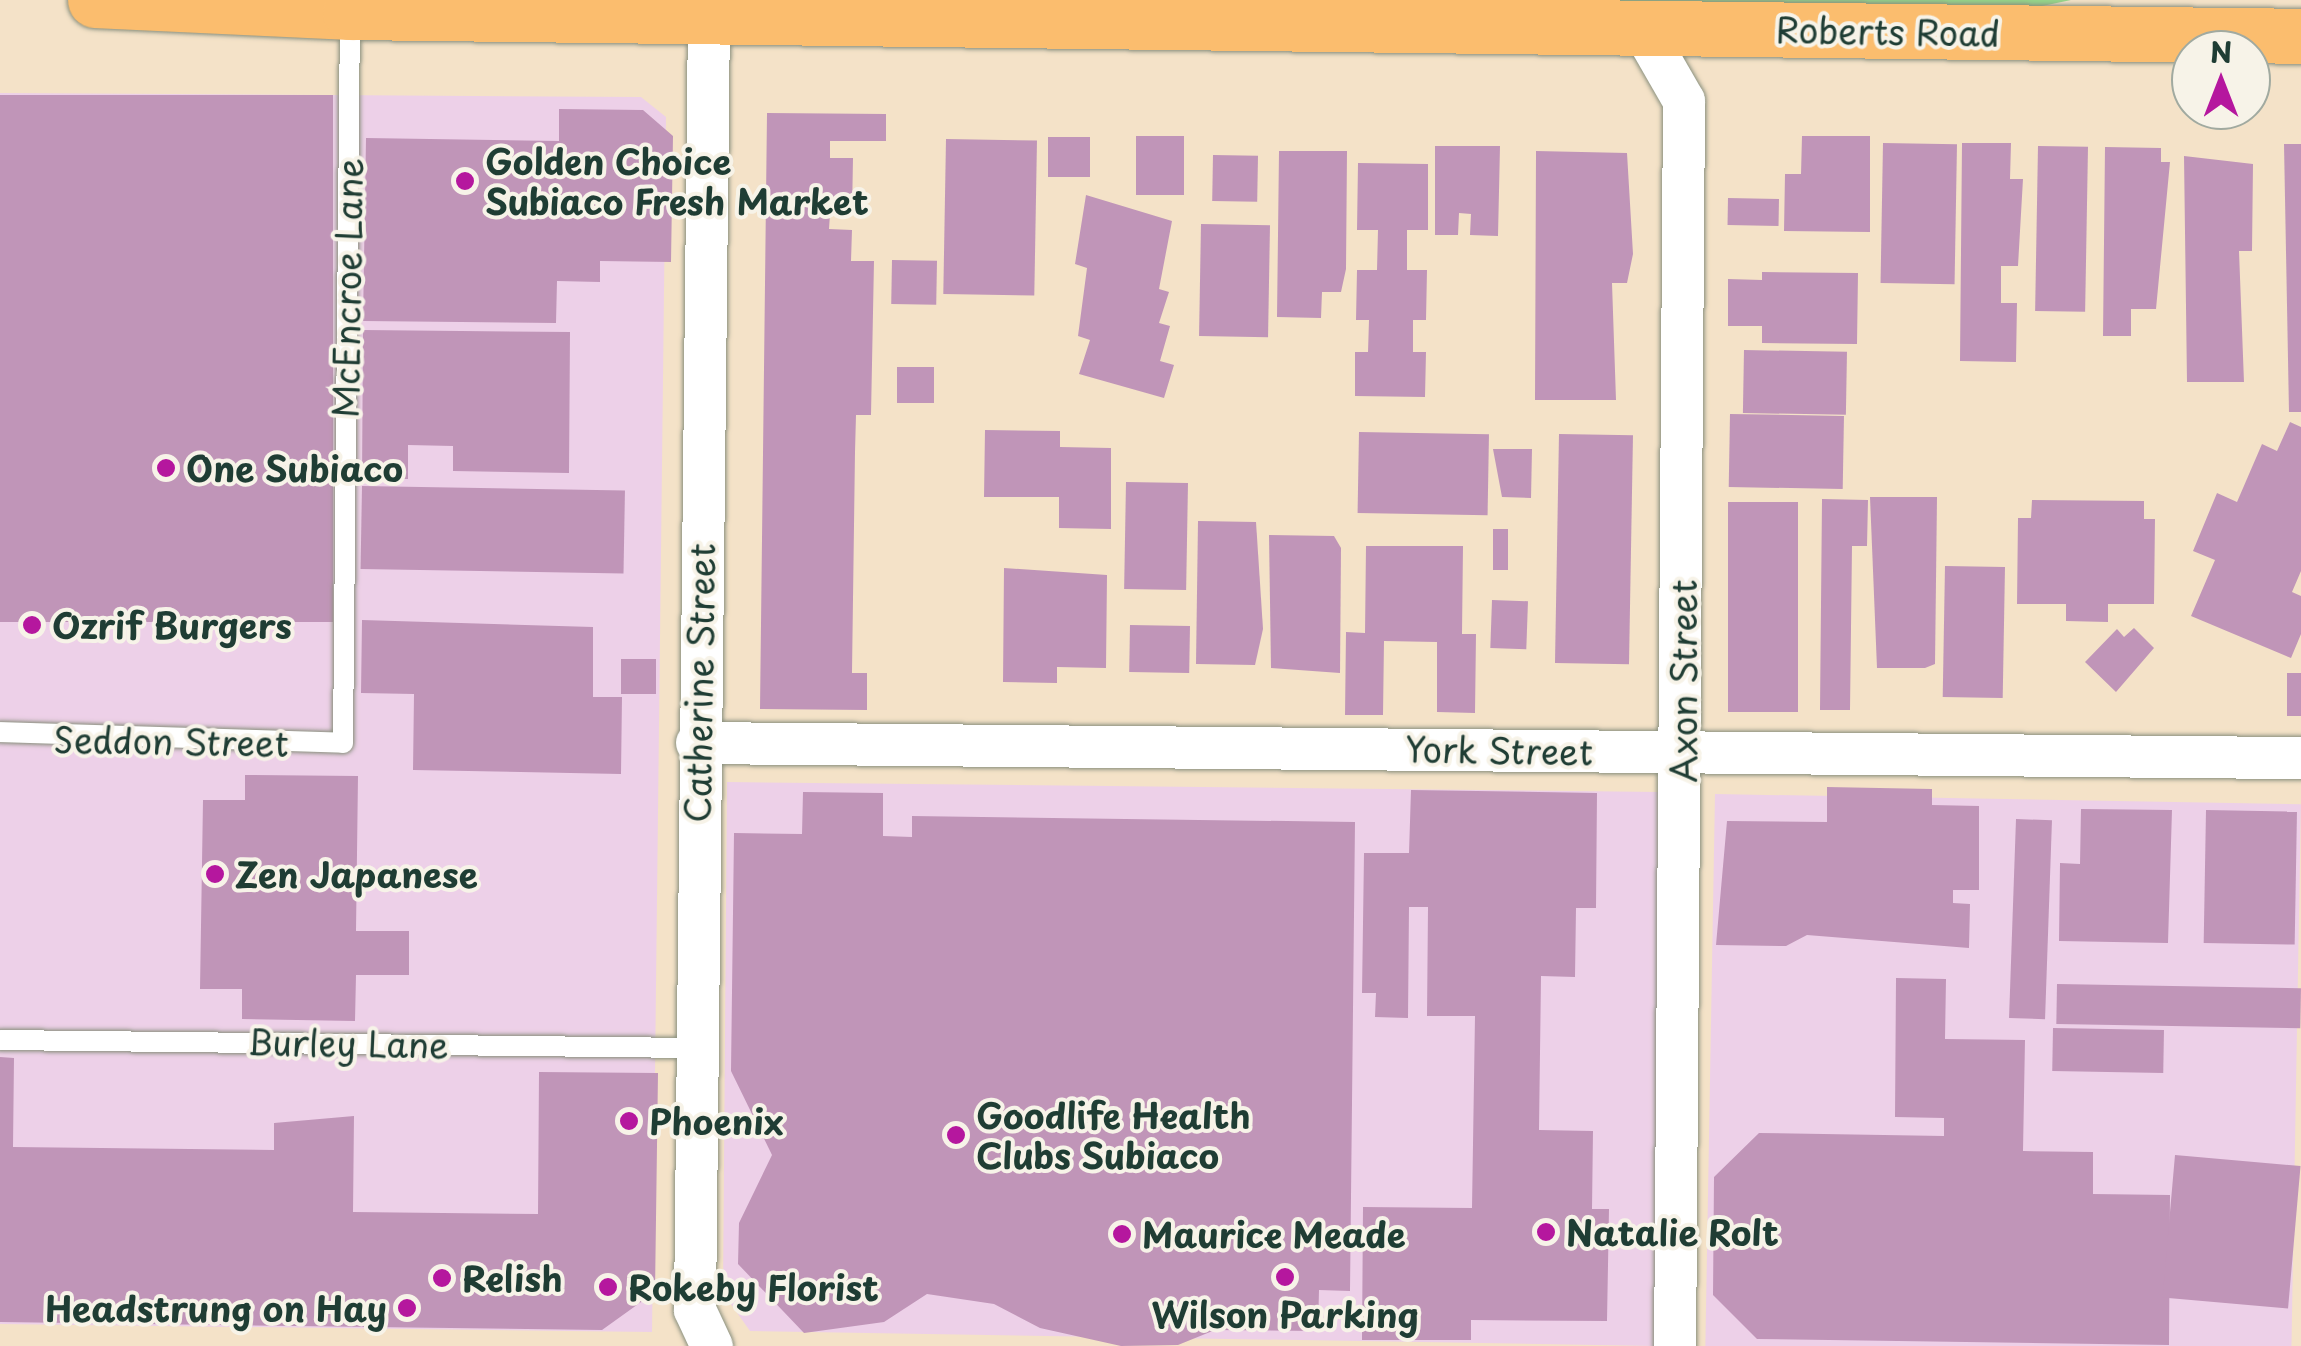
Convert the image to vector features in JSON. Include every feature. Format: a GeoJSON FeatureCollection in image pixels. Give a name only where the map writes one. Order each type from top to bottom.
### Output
{"type":"FeatureCollection","features":[{"type":"Feature","properties":{"kind":"main road","name":"Roberts Road"},"geometry":{"type":"LineString","coordinates":[[94,0],[350,12],[2301,36]]}},
{"type":"Feature","properties":{"kind":"street","name":"Catherine Street"},"geometry":{"type":"LineString","coordinates":[[710,16],[698,743],[694,1310],[712,1346]]}},
{"type":"Feature","properties":{"kind":"street","name":"Axon Street"},"geometry":{"type":"LineString","coordinates":[[1642,28],[1684,101],[1683,752],[1674,1346]]}},
{"type":"Feature","properties":{"kind":"street","name":"York Street"},"geometry":{"type":"LineString","coordinates":[[698,743],[2301,758]]}},
{"type":"Feature","properties":{"kind":"lane","name":"McEncroe Lane"},"geometry":{"type":"LineString","coordinates":[[343,743],[350,12]]}},
{"type":"Feature","properties":{"kind":"lane","name":"Seddon Street"},"geometry":{"type":"LineString","coordinates":[[0,732],[343,743]]}},
{"type":"Feature","properties":{"kind":"lane","name":"Burley Lane"},"geometry":{"type":"LineString","coordinates":[[0,1040],[697,1048]]}},
{"type":"Feature","properties":{"kind":"shaded area"},"geometry":{"type":"Polygon","coordinates":[[[0,93],[641,97],[666,117],[652,1332],[0,1324],[0,93]]]}},
{"type":"Feature","properties":{"kind":"shaded area"},"geometry":{"type":"Polygon","coordinates":[[[727,782],[1660,792],[1655,1346],[750,1331],[723,1293],[727,782]]]}},
{"type":"Feature","properties":{"kind":"shaded area"},"geometry":{"type":"Polygon","coordinates":[[[1715,794],[2301,804],[2291,1346],[1705,1346],[1715,794]]]}},
{"type":"Feature","properties":{"kind":"green space"},"geometry":{"type":"Polygon","coordinates":[[[1445,0],[2071,0],[2033,8],[1445,0]]]}},
{"type":"Feature","properties":{"kind":"building","name":"One Subiaco"},"geometry":{"type":"Polygon","coordinates":[[[0,95],[333,95],[333,622],[0,622],[0,95]]]}},
{"type":"Feature","properties":{"kind":"building"},"geometry":{"type":"Polygon","coordinates":[[[559,109],[643,110],[673,136],[671,262],[600,261],[600,282],[557,281],[556,323],[363,321],[366,138],[559,141],[559,109]]]}},
{"type":"Feature","properties":{"kind":"building"},"geometry":{"type":"Polygon","coordinates":[[[767,113],[886,114],[886,141],[830,141],[830,158],[853,158],[852,214],[830,214],[829,229],[852,230],[851,261],[874,261],[871,415],[856,415],[855,452],[852,673],[867,673],[867,710],[760,709],[767,113]]]}},
{"type":"Feature","properties":{"kind":"building"},"geometry":{"type":"Polygon","coordinates":[[[1136,136],[1184,136],[1184,195],[1136,195],[1136,136]]]}},
{"type":"Feature","properties":{"kind":"building"},"geometry":{"type":"Polygon","coordinates":[[[1802,136],[1870,136],[1870,232],[1784,231],[1785,174],[1801,174],[1802,136]]]}},
{"type":"Feature","properties":{"kind":"building"},"geometry":{"type":"Polygon","coordinates":[[[1048,137],[1090,137],[1090,177],[1048,177],[1048,137]]]}},
{"type":"Feature","properties":{"kind":"building"},"geometry":{"type":"Polygon","coordinates":[[[946,139],[1037,141],[1034,296],[943,294],[946,139]]]}},
{"type":"Feature","properties":{"kind":"building"},"geometry":{"type":"Polygon","coordinates":[[[1883,143],[1957,144],[1955,284],[1881,283],[1883,143]]]}},
{"type":"Feature","properties":{"kind":"building"},"geometry":{"type":"Polygon","coordinates":[[[1962,143],[2011,143],[2010,179],[2023,179],[2018,266],[2001,266],[2001,303],[2017,303],[2016,362],[1960,361],[1962,143]]]}},
{"type":"Feature","properties":{"kind":"building"},"geometry":{"type":"Polygon","coordinates":[[[2284,144],[2301,144],[2301,412],[2289,412],[2284,144]]]}},
{"type":"Feature","properties":{"kind":"building"},"geometry":{"type":"Polygon","coordinates":[[[1435,146],[1500,146],[1498,236],[1470,235],[1471,214],[1459,213],[1458,235],[1435,235],[1435,146]]]}},
{"type":"Feature","properties":{"kind":"building"},"geometry":{"type":"Polygon","coordinates":[[[2038,146],[2088,147],[2085,312],[2035,311],[2038,146]]]}},
{"type":"Feature","properties":{"kind":"building"},"geometry":{"type":"Polygon","coordinates":[[[2105,147],[2161,148],[2161,162],[2170,162],[2156,309],[2131,309],[2131,336],[2103,336],[2105,147]]]}},
{"type":"Feature","properties":{"kind":"building"},"geometry":{"type":"Polygon","coordinates":[[[1279,151],[1347,151],[1346,269],[1341,292],[1322,292],[1321,318],[1277,317],[1279,151]]]}},
{"type":"Feature","properties":{"kind":"building"},"geometry":{"type":"Polygon","coordinates":[[[1536,151],[1627,153],[1633,254],[1627,283],[1612,283],[1616,400],[1535,400],[1536,151]]]}},
{"type":"Feature","properties":{"kind":"building"},"geometry":{"type":"Polygon","coordinates":[[[1213,155],[1258,156],[1257,202],[1212,201],[1213,155]]]}},
{"type":"Feature","properties":{"kind":"building"},"geometry":{"type":"Polygon","coordinates":[[[2184,156],[2253,164],[2252,251],[2239,251],[2244,382],[2187,382],[2184,156]]]}},
{"type":"Feature","properties":{"kind":"building"},"geometry":{"type":"Polygon","coordinates":[[[1358,163],[1428,164],[1428,230],[1407,230],[1407,270],[1427,270],[1426,320],[1413,320],[1413,352],[1426,352],[1425,397],[1355,396],[1355,352],[1368,352],[1369,320],[1356,320],[1357,270],[1377,270],[1378,230],[1357,230],[1358,163]]]}},
{"type":"Feature","properties":{"kind":"building"},"geometry":{"type":"Polygon","coordinates":[[[1086,195],[1172,221],[1159,289],[1169,292],[1159,323],[1170,326],[1160,361],[1174,365],[1164,398],[1079,374],[1090,340],[1078,336],[1087,268],[1075,264],[1086,195]]]}},
{"type":"Feature","properties":{"kind":"building"},"geometry":{"type":"Polygon","coordinates":[[[1728,198],[1779,199],[1779,226],[1728,225],[1728,198]]]}},
{"type":"Feature","properties":{"kind":"building"},"geometry":{"type":"Polygon","coordinates":[[[1201,224],[1270,225],[1268,337],[1199,336],[1201,224]]]}},
{"type":"Feature","properties":{"kind":"building"},"geometry":{"type":"Polygon","coordinates":[[[892,260],[937,261],[936,305],[891,304],[892,260]]]}},
{"type":"Feature","properties":{"kind":"building"},"geometry":{"type":"Polygon","coordinates":[[[1762,272],[1858,273],[1857,344],[1762,343],[1762,326],[1728,326],[1728,279],[1762,280],[1762,272]]]}},
{"type":"Feature","properties":{"kind":"building"},"geometry":{"type":"Polygon","coordinates":[[[363,330],[570,332],[569,473],[453,471],[453,446],[408,445],[408,479],[362,479],[363,330]]]}},
{"type":"Feature","properties":{"kind":"building"},"geometry":{"type":"Polygon","coordinates":[[[1744,350],[1847,352],[1846,415],[1743,413],[1744,350]]]}},
{"type":"Feature","properties":{"kind":"building"},"geometry":{"type":"Polygon","coordinates":[[[897,367],[934,367],[934,403],[897,403],[897,367]]]}},
{"type":"Feature","properties":{"kind":"building"},"geometry":{"type":"Polygon","coordinates":[[[1730,414],[1844,416],[1843,489],[1729,487],[1730,414]]]}},
{"type":"Feature","properties":{"kind":"building"},"geometry":{"type":"Polygon","coordinates":[[[2290,422],[2301,427],[2301,571],[2292,592],[2301,596],[2301,634],[2291,658],[2191,616],[2215,560],[2193,551],[2217,493],[2237,502],[2262,444],[2277,451],[2290,422]]]}},
{"type":"Feature","properties":{"kind":"building"},"geometry":{"type":"Polygon","coordinates":[[[985,430],[1060,431],[1060,447],[1111,448],[1111,529],[1059,528],[1059,497],[984,497],[985,430]]]}},
{"type":"Feature","properties":{"kind":"building"},"geometry":{"type":"Polygon","coordinates":[[[1359,432],[1489,434],[1488,515],[1358,513],[1359,432]]]}},
{"type":"Feature","properties":{"kind":"building"},"geometry":{"type":"Polygon","coordinates":[[[1559,434],[1633,435],[1629,664],[1555,663],[1559,434]]]}},
{"type":"Feature","properties":{"kind":"building"},"geometry":{"type":"Polygon","coordinates":[[[1493,449],[1532,449],[1531,498],[1502,497],[1493,449]]]}},
{"type":"Feature","properties":{"kind":"building"},"geometry":{"type":"Polygon","coordinates":[[[1126,482],[1188,483],[1186,590],[1124,589],[1126,482]]]}},
{"type":"Feature","properties":{"kind":"building"},"geometry":{"type":"Polygon","coordinates":[[[362,486],[625,491],[624,574],[361,569],[362,486]]]}},
{"type":"Feature","properties":{"kind":"building"},"geometry":{"type":"Polygon","coordinates":[[[1870,497],[1937,497],[1935,664],[1925,668],[1877,668],[1870,497]]]}},
{"type":"Feature","properties":{"kind":"building"},"geometry":{"type":"Polygon","coordinates":[[[1822,499],[1868,500],[1867,546],[1852,546],[1850,710],[1820,710],[1822,499]]]}},
{"type":"Feature","properties":{"kind":"building"},"geometry":{"type":"Polygon","coordinates":[[[2032,500],[2144,501],[2144,519],[2155,519],[2154,604],[2108,604],[2108,622],[2066,621],[2066,604],[2017,604],[2018,518],[2031,518],[2032,500]]]}},
{"type":"Feature","properties":{"kind":"building"},"geometry":{"type":"Polygon","coordinates":[[[1728,502],[1798,502],[1798,712],[1728,712],[1728,502]]]}},
{"type":"Feature","properties":{"kind":"building"},"geometry":{"type":"Polygon","coordinates":[[[1198,521],[1256,522],[1263,629],[1255,665],[1196,664],[1198,521]]]}},
{"type":"Feature","properties":{"kind":"building"},"geometry":{"type":"Polygon","coordinates":[[[1493,529],[1508,529],[1508,570],[1493,570],[1493,529]]]}},
{"type":"Feature","properties":{"kind":"building"},"geometry":{"type":"Polygon","coordinates":[[[1269,535],[1334,536],[1341,548],[1340,673],[1271,668],[1269,535]]]}},
{"type":"Feature","properties":{"kind":"building"},"geometry":{"type":"Polygon","coordinates":[[[1366,546],[1463,546],[1462,634],[1476,634],[1475,713],[1437,712],[1437,642],[1384,641],[1383,715],[1345,715],[1346,632],[1365,633],[1366,546]]]}},
{"type":"Feature","properties":{"kind":"building"},"geometry":{"type":"Polygon","coordinates":[[[1945,566],[2005,567],[2003,698],[1943,697],[1945,566]]]}},
{"type":"Feature","properties":{"kind":"building"},"geometry":{"type":"Polygon","coordinates":[[[1004,568],[1107,575],[1106,668],[1057,667],[1057,683],[1003,682],[1004,568]]]}},
{"type":"Feature","properties":{"kind":"building"},"geometry":{"type":"Polygon","coordinates":[[[1492,600],[1528,601],[1526,649],[1490,648],[1492,600]]]}},
{"type":"Feature","properties":{"kind":"building"},"geometry":{"type":"Polygon","coordinates":[[[362,620],[593,627],[593,697],[622,697],[621,774],[413,770],[414,694],[361,693],[362,620]]]}},
{"type":"Feature","properties":{"kind":"building"},"geometry":{"type":"Polygon","coordinates":[[[1130,625],[1190,626],[1189,673],[1129,672],[1130,625]]]}},
{"type":"Feature","properties":{"kind":"building"},"geometry":{"type":"Polygon","coordinates":[[[2134,628],[2154,648],[2116,692],[2085,662],[2117,629],[2124,637],[2134,628]]]}},
{"type":"Feature","properties":{"kind":"building"},"geometry":{"type":"Polygon","coordinates":[[[621,659],[656,659],[656,694],[621,694],[621,659]]]}},
{"type":"Feature","properties":{"kind":"building"},"geometry":{"type":"Polygon","coordinates":[[[2287,673],[2301,673],[2301,716],[2287,716],[2287,673]]]}},
{"type":"Feature","properties":{"kind":"building"},"geometry":{"type":"Polygon","coordinates":[[[245,775],[358,776],[356,931],[409,931],[409,975],[356,975],[355,1021],[242,1019],[242,989],[200,989],[203,800],[245,800],[245,775]]]}},
{"type":"Feature","properties":{"kind":"building"},"geometry":{"type":"Polygon","coordinates":[[[1827,787],[1932,789],[1932,805],[1979,806],[1979,890],[1953,890],[1953,903],[1970,904],[1969,948],[1807,935],[1786,946],[1716,945],[1727,821],[1827,822],[1827,787]]]}},
{"type":"Feature","properties":{"kind":"building"},"geometry":{"type":"Polygon","coordinates":[[[1411,790],[1597,793],[1596,908],[1576,908],[1575,977],[1541,976],[1539,1130],[1593,1131],[1592,1209],[1609,1209],[1607,1321],[1471,1320],[1471,1340],[1362,1340],[1363,1207],[1472,1208],[1475,1016],[1427,1016],[1428,907],[1409,907],[1408,1018],[1375,1017],[1376,993],[1362,993],[1364,853],[1409,853],[1411,790]]]}},
{"type":"Feature","properties":{"kind":"building"},"geometry":{"type":"Polygon","coordinates":[[[803,792],[883,793],[883,836],[912,837],[912,816],[1355,822],[1350,1291],[1319,1290],[1318,1331],[1215,1330],[1178,1345],[1121,1346],[1040,1328],[994,1304],[927,1294],[884,1322],[804,1333],[738,1264],[739,1223],[772,1155],[731,1071],[734,833],[802,834],[803,792]]]}},
{"type":"Feature","properties":{"kind":"building"},"geometry":{"type":"Polygon","coordinates":[[[2081,809],[2172,810],[2168,943],[2059,941],[2060,863],[2080,864],[2081,809]]]}},
{"type":"Feature","properties":{"kind":"building"},"geometry":{"type":"Polygon","coordinates":[[[2206,810],[2297,812],[2295,945],[2204,943],[2206,810]]]}},
{"type":"Feature","properties":{"kind":"building"},"geometry":{"type":"Polygon","coordinates":[[[2016,819],[2052,820],[2045,1019],[2009,1018],[2016,819]]]}},
{"type":"Feature","properties":{"kind":"building"},"geometry":{"type":"Polygon","coordinates":[[[1896,978],[1946,979],[1945,1039],[2025,1040],[2023,1151],[2093,1152],[2093,1194],[2170,1195],[2169,1345],[1757,1339],[1713,1295],[1714,1177],[1759,1133],[1944,1136],[1944,1118],[1895,1117],[1896,978]]]}},
{"type":"Feature","properties":{"kind":"building"},"geometry":{"type":"Polygon","coordinates":[[[2057,984],[2301,988],[2300,1028],[2056,1024],[2057,984]]]}},
{"type":"Feature","properties":{"kind":"building"},"geometry":{"type":"Polygon","coordinates":[[[2053,1028],[2164,1030],[2163,1073],[2052,1071],[2053,1028]]]}},
{"type":"Feature","properties":{"kind":"building"},"geometry":{"type":"Polygon","coordinates":[[[0,1057],[14,1058],[13,1147],[274,1150],[274,1123],[354,1116],[353,1212],[538,1214],[539,1072],[658,1073],[655,1292],[602,1330],[0,1322],[0,1057]]]}},
{"type":"Feature","properties":{"kind":"building"},"geometry":{"type":"Polygon","coordinates":[[[2175,1155],[2301,1166],[2288,1308],[2163,1297],[2175,1155]]]}},
{"type":"Feature","properties":{"kind":"place","name":"Golden Choice Subiaco Fresh Market"},"geometry":{"type":"Point","coordinates":[465,181]}},
{"type":"Feature","properties":{"kind":"place","name":"One Subiaco"},"geometry":{"type":"Point","coordinates":[166,468]}},
{"type":"Feature","properties":{"kind":"place","name":"Ozrif Burgers"},"geometry":{"type":"Point","coordinates":[32,625]}},
{"type":"Feature","properties":{"kind":"place","name":"Zen Japanese"},"geometry":{"type":"Point","coordinates":[215,874]}},
{"type":"Feature","properties":{"kind":"place","name":"Phoenix"},"geometry":{"type":"Point","coordinates":[629,1121]}},
{"type":"Feature","properties":{"kind":"place","name":"Goodlife Health Clubs Subiaco"},"geometry":{"type":"Point","coordinates":[956,1135]}},
{"type":"Feature","properties":{"kind":"place","name":"Natalie Rolt"},"geometry":{"type":"Point","coordinates":[1546,1232]}},
{"type":"Feature","properties":{"kind":"place","name":"Maurice Meade"},"geometry":{"type":"Point","coordinates":[1122,1234]}},
{"type":"Feature","properties":{"kind":"place","name":"Wilson Parking"},"geometry":{"type":"Point","coordinates":[1285,1277]}},
{"type":"Feature","properties":{"kind":"place","name":"Relish"},"geometry":{"type":"Point","coordinates":[442,1278]}},
{"type":"Feature","properties":{"kind":"place","name":"Rokeby Florist"},"geometry":{"type":"Point","coordinates":[608,1287]}},
{"type":"Feature","properties":{"kind":"place","name":"Headstrung on Hay"},"geometry":{"type":"Point","coordinates":[407,1308]}}]}
